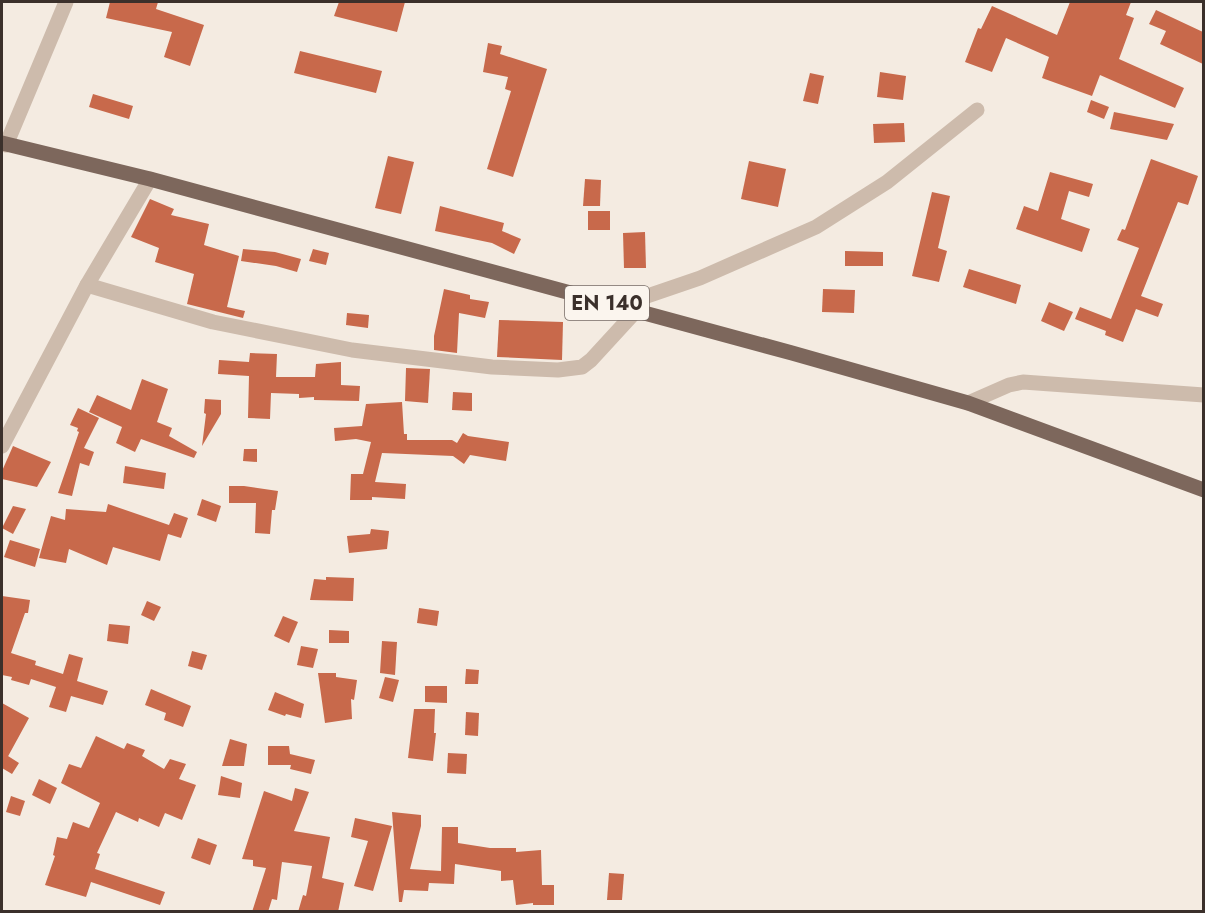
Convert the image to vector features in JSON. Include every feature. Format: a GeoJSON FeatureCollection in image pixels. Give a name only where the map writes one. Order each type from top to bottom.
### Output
{"type":"FeatureCollection","features":[{"type":"Feature","properties":{"kind":"main road","name":"EN 140"},"geometry":{"type":"LineString","coordinates":[[4,144],[150,179],[968,403],[1203,490]]}},
{"type":"Feature","properties":{"kind":"street"},"geometry":{"type":"LineString","coordinates":[[4,144],[66,2]]}},
{"type":"Feature","properties":{"kind":"street"},"geometry":{"type":"LineString","coordinates":[[618,306],[700,278],[816,227],[887,182],[976,110]]}},
{"type":"Feature","properties":{"kind":"street"},"geometry":{"type":"LineString","coordinates":[[2,446],[87,285],[150,179]]}},
{"type":"Feature","properties":{"kind":"street"},"geometry":{"type":"LineString","coordinates":[[87,285],[213,322],[352,350],[492,367],[558,370],[582,367],[636,311]]}},
{"type":"Feature","properties":{"kind":"street"},"geometry":{"type":"LineString","coordinates":[[968,403],[1009,385],[1023,382],[1203,395]]}},
{"type":"Feature","properties":{"kind":"building"},"geometry":{"type":"Polygon","coordinates":[[[110,2],[158,2],[156,9],[204,25],[190,66],[164,57],[172,32],[106,18],[110,2]]]}},
{"type":"Feature","properties":{"kind":"building"},"geometry":{"type":"Polygon","coordinates":[[[339,2],[405,2],[397,32],[334,16],[339,2]]]}},
{"type":"Feature","properties":{"kind":"building"},"geometry":{"type":"Polygon","coordinates":[[[1070,2],[1131,2],[1126,15],[1134,18],[1119,59],[1184,88],[1175,108],[1100,75],[1092,96],[1042,78],[1049,57],[1006,38],[992,72],[965,62],[978,28],[981,29],[992,6],[1057,35],[1070,2]]]}},
{"type":"Feature","properties":{"kind":"building"},"geometry":{"type":"Polygon","coordinates":[[[1156,10],[1203,32],[1203,64],[1160,44],[1166,31],[1149,24],[1156,10]]]}},
{"type":"Feature","properties":{"kind":"building"},"geometry":{"type":"Polygon","coordinates":[[[488,43],[502,46],[500,54],[547,69],[513,177],[487,169],[511,91],[505,89],[508,77],[483,72],[488,43]]]}},
{"type":"Feature","properties":{"kind":"building"},"geometry":{"type":"Polygon","coordinates":[[[300,51],[382,71],[376,93],[294,73],[300,51]]]}},
{"type":"Feature","properties":{"kind":"building"},"geometry":{"type":"Polygon","coordinates":[[[880,72],[906,76],[903,100],[877,97],[880,72]]]}},
{"type":"Feature","properties":{"kind":"building"},"geometry":{"type":"Polygon","coordinates":[[[810,73],[824,76],[818,104],[803,101],[810,73]]]}},
{"type":"Feature","properties":{"kind":"building"},"geometry":{"type":"Polygon","coordinates":[[[93,94],[133,106],[129,119],[89,107],[93,94]]]}},
{"type":"Feature","properties":{"kind":"building"},"geometry":{"type":"Polygon","coordinates":[[[1091,100],[1109,107],[1104,119],[1087,112],[1091,100]]]}},
{"type":"Feature","properties":{"kind":"building"},"geometry":{"type":"Polygon","coordinates":[[[1114,112],[1174,124],[1167,140],[1110,129],[1114,112]]]}},
{"type":"Feature","properties":{"kind":"building"},"geometry":{"type":"Polygon","coordinates":[[[904,123],[905,142],[874,143],[873,124],[904,123]]]}},
{"type":"Feature","properties":{"kind":"building"},"geometry":{"type":"Polygon","coordinates":[[[388,156],[414,162],[401,214],[375,208],[388,156]]]}},
{"type":"Feature","properties":{"kind":"building"},"geometry":{"type":"Polygon","coordinates":[[[1151,159],[1198,176],[1188,205],[1178,202],[1141,296],[1163,304],[1158,317],[1136,309],[1123,342],[1105,335],[1106,331],[1075,319],[1080,307],[1111,319],[1139,248],[1117,240],[1122,229],[1125,230],[1151,159]]]}},
{"type":"Feature","properties":{"kind":"building"},"geometry":{"type":"Polygon","coordinates":[[[749,161],[786,169],[778,207],[741,199],[749,161]]]}},
{"type":"Feature","properties":{"kind":"building"},"geometry":{"type":"Polygon","coordinates":[[[1050,172],[1093,184],[1089,197],[1069,191],[1061,219],[1090,229],[1082,252],[1016,229],[1024,206],[1038,211],[1050,172]]]}},
{"type":"Feature","properties":{"kind":"building"},"geometry":{"type":"Polygon","coordinates":[[[585,179],[601,180],[600,206],[583,206],[585,179]]]}},
{"type":"Feature","properties":{"kind":"building"},"geometry":{"type":"Polygon","coordinates":[[[932,192],[950,196],[938,248],[947,251],[939,282],[912,276],[932,192]]]}},
{"type":"Feature","properties":{"kind":"building"},"geometry":{"type":"Polygon","coordinates":[[[150,199],[174,209],[171,215],[209,224],[204,245],[239,256],[227,307],[245,311],[243,318],[187,304],[194,274],[155,262],[159,248],[131,237],[150,199]]]}},
{"type":"Feature","properties":{"kind":"building"},"geometry":{"type":"Polygon","coordinates":[[[440,206],[504,223],[502,231],[521,239],[514,254],[492,243],[435,231],[440,206]]]}},
{"type":"Feature","properties":{"kind":"building"},"geometry":{"type":"Polygon","coordinates":[[[588,211],[610,211],[610,230],[588,230],[588,211]]]}},
{"type":"Feature","properties":{"kind":"building"},"geometry":{"type":"Polygon","coordinates":[[[645,232],[646,268],[624,268],[623,233],[645,232]]]}},
{"type":"Feature","properties":{"kind":"building"},"geometry":{"type":"Polygon","coordinates":[[[243,249],[275,252],[301,259],[297,272],[276,266],[241,261],[243,249]]]}},
{"type":"Feature","properties":{"kind":"building"},"geometry":{"type":"Polygon","coordinates":[[[313,249],[329,253],[326,265],[309,261],[313,249]]]}},
{"type":"Feature","properties":{"kind":"building"},"geometry":{"type":"Polygon","coordinates":[[[845,251],[883,252],[883,266],[845,266],[845,251]]]}},
{"type":"Feature","properties":{"kind":"building"},"geometry":{"type":"Polygon","coordinates":[[[969,269],[1021,285],[1016,304],[963,287],[969,269]]]}},
{"type":"Feature","properties":{"kind":"building"},"geometry":{"type":"Polygon","coordinates":[[[444,289],[470,295],[470,299],[489,302],[485,318],[459,313],[457,353],[434,350],[434,336],[444,289]]]}},
{"type":"Feature","properties":{"kind":"building"},"geometry":{"type":"Polygon","coordinates":[[[823,289],[855,290],[854,313],[822,312],[823,289]]]}},
{"type":"Feature","properties":{"kind":"building"},"geometry":{"type":"Polygon","coordinates":[[[1049,302],[1073,312],[1064,331],[1041,321],[1049,302]]]}},
{"type":"Feature","properties":{"kind":"building"},"geometry":{"type":"Polygon","coordinates":[[[347,313],[369,315],[368,328],[346,325],[347,313]]]}},
{"type":"Feature","properties":{"kind":"building"},"geometry":{"type":"Polygon","coordinates":[[[499,320],[563,322],[562,360],[497,357],[499,320]]]}},
{"type":"Feature","properties":{"kind":"building"},"geometry":{"type":"Polygon","coordinates":[[[250,353],[277,354],[276,377],[315,377],[316,364],[341,362],[341,385],[360,386],[359,401],[314,400],[314,397],[299,398],[299,394],[271,393],[270,419],[248,418],[249,376],[218,374],[219,360],[249,362],[250,353]]]}},
{"type":"Feature","properties":{"kind":"building"},"geometry":{"type":"Polygon","coordinates":[[[406,368],[430,369],[428,403],[405,401],[406,368]]]}},
{"type":"Feature","properties":{"kind":"building"},"geometry":{"type":"Polygon","coordinates":[[[142,379],[168,389],[157,422],[172,428],[169,436],[197,452],[194,458],[141,439],[135,452],[116,443],[122,427],[89,412],[97,395],[131,410],[142,379]]]}},
{"type":"Feature","properties":{"kind":"building"},"geometry":{"type":"Polygon","coordinates":[[[453,392],[472,393],[472,411],[452,410],[453,392]]]}},
{"type":"Feature","properties":{"kind":"building"},"geometry":{"type":"Polygon","coordinates":[[[205,399],[221,400],[221,414],[202,446],[206,414],[204,413],[205,399]]]}},
{"type":"Feature","properties":{"kind":"building"},"geometry":{"type":"Polygon","coordinates":[[[402,402],[404,434],[407,434],[407,440],[452,440],[457,443],[463,433],[468,436],[509,442],[506,461],[470,455],[464,464],[453,456],[382,453],[375,482],[406,484],[405,499],[372,497],[372,500],[350,500],[351,474],[363,474],[371,442],[356,439],[335,441],[334,428],[362,426],[366,404],[402,402]]]}},
{"type":"Feature","properties":{"kind":"building"},"geometry":{"type":"Polygon","coordinates":[[[78,408],[99,418],[84,448],[94,452],[89,466],[80,463],[72,496],[58,493],[79,432],[78,428],[70,425],[78,408]]]}},
{"type":"Feature","properties":{"kind":"building"},"geometry":{"type":"Polygon","coordinates":[[[13,446],[51,462],[37,487],[2,479],[2,471],[13,446]]]}},
{"type":"Feature","properties":{"kind":"building"},"geometry":{"type":"Polygon","coordinates":[[[244,449],[257,449],[257,462],[243,461],[244,449]]]}},
{"type":"Feature","properties":{"kind":"building"},"geometry":{"type":"Polygon","coordinates":[[[125,466],[166,473],[164,489],[123,483],[125,466]]]}},
{"type":"Feature","properties":{"kind":"building"},"geometry":{"type":"Polygon","coordinates":[[[229,486],[278,491],[275,510],[272,510],[270,534],[255,533],[256,503],[229,503],[229,486]]]}},
{"type":"Feature","properties":{"kind":"building"},"geometry":{"type":"Polygon","coordinates":[[[202,499],[221,506],[216,522],[197,515],[202,499]]]}},
{"type":"Feature","properties":{"kind":"building"},"geometry":{"type":"Polygon","coordinates":[[[108,504],[169,525],[174,513],[188,518],[181,538],[168,534],[160,561],[113,547],[107,565],[69,549],[66,563],[39,558],[51,516],[65,520],[66,509],[106,512],[108,504]]]}},
{"type":"Feature","properties":{"kind":"building"},"geometry":{"type":"Polygon","coordinates":[[[13,506],[26,509],[13,534],[2,528],[13,506]]]}},
{"type":"Feature","properties":{"kind":"building"},"geometry":{"type":"Polygon","coordinates":[[[371,529],[389,531],[387,549],[349,553],[347,536],[370,534],[371,529]]]}},
{"type":"Feature","properties":{"kind":"building"},"geometry":{"type":"Polygon","coordinates":[[[10,540],[40,549],[35,567],[4,557],[10,540]]]}},
{"type":"Feature","properties":{"kind":"building"},"geometry":{"type":"Polygon","coordinates":[[[326,577],[354,578],[353,601],[310,600],[314,579],[326,580],[326,577]]]}},
{"type":"Feature","properties":{"kind":"building"},"geometry":{"type":"Polygon","coordinates":[[[2,596],[30,600],[28,613],[25,613],[11,653],[36,661],[35,665],[63,674],[69,654],[83,658],[77,681],[108,691],[103,705],[71,696],[66,712],[49,707],[56,687],[31,679],[29,685],[2,675],[2,596]]]}},
{"type":"Feature","properties":{"kind":"building"},"geometry":{"type":"Polygon","coordinates":[[[147,601],[161,607],[154,621],[141,615],[147,601]]]}},
{"type":"Feature","properties":{"kind":"building"},"geometry":{"type":"Polygon","coordinates":[[[419,608],[439,611],[437,626],[417,623],[419,608]]]}},
{"type":"Feature","properties":{"kind":"building"},"geometry":{"type":"Polygon","coordinates":[[[283,616],[298,622],[289,643],[274,636],[283,616]]]}},
{"type":"Feature","properties":{"kind":"building"},"geometry":{"type":"Polygon","coordinates":[[[109,624],[130,626],[128,644],[107,641],[109,624]]]}},
{"type":"Feature","properties":{"kind":"building"},"geometry":{"type":"Polygon","coordinates":[[[329,630],[349,631],[349,643],[329,643],[329,630]]]}},
{"type":"Feature","properties":{"kind":"building"},"geometry":{"type":"Polygon","coordinates":[[[382,641],[397,642],[395,675],[380,673],[382,641]]]}},
{"type":"Feature","properties":{"kind":"building"},"geometry":{"type":"Polygon","coordinates":[[[301,646],[318,649],[313,668],[297,665],[301,646]]]}},
{"type":"Feature","properties":{"kind":"building"},"geometry":{"type":"Polygon","coordinates":[[[192,651],[207,655],[202,670],[188,666],[192,651]]]}},
{"type":"Feature","properties":{"kind":"building"},"geometry":{"type":"Polygon","coordinates":[[[466,669],[479,670],[478,684],[465,684],[466,669]]]}},
{"type":"Feature","properties":{"kind":"building"},"geometry":{"type":"Polygon","coordinates":[[[318,673],[336,673],[336,677],[357,680],[354,700],[351,699],[352,719],[325,723],[318,673]]]}},
{"type":"Feature","properties":{"kind":"building"},"geometry":{"type":"Polygon","coordinates":[[[385,677],[399,680],[393,702],[379,698],[385,677]]]}},
{"type":"Feature","properties":{"kind":"building"},"geometry":{"type":"Polygon","coordinates":[[[425,686],[447,686],[447,703],[425,702],[425,686]]]}},
{"type":"Feature","properties":{"kind":"building"},"geometry":{"type":"Polygon","coordinates":[[[151,689],[191,706],[183,727],[164,720],[166,713],[145,705],[151,689]]]}},
{"type":"Feature","properties":{"kind":"building"},"geometry":{"type":"Polygon","coordinates":[[[275,692],[304,704],[301,718],[286,714],[285,716],[268,710],[275,692]]]}},
{"type":"Feature","properties":{"kind":"building"},"geometry":{"type":"Polygon","coordinates":[[[2,703],[29,718],[8,756],[19,763],[12,774],[2,768],[2,703]]]}},
{"type":"Feature","properties":{"kind":"building"},"geometry":{"type":"Polygon","coordinates":[[[414,709],[435,709],[434,733],[436,733],[433,761],[408,758],[414,709]]]}},
{"type":"Feature","properties":{"kind":"building"},"geometry":{"type":"Polygon","coordinates":[[[466,712],[479,713],[478,736],[465,735],[466,712]]]}},
{"type":"Feature","properties":{"kind":"building"},"geometry":{"type":"Polygon","coordinates":[[[96,736],[124,749],[127,743],[145,750],[142,756],[164,769],[170,759],[186,764],[179,779],[196,785],[182,820],[165,813],[159,827],[139,818],[138,822],[116,812],[97,853],[100,854],[95,869],[165,892],[160,905],[91,882],[86,897],[45,885],[55,856],[53,855],[57,837],[67,839],[73,822],[89,828],[100,803],[61,783],[69,764],[81,768],[96,736]]]}},
{"type":"Feature","properties":{"kind":"building"},"geometry":{"type":"Polygon","coordinates":[[[230,739],[247,744],[244,766],[222,766],[230,739]]]}},
{"type":"Feature","properties":{"kind":"building"},"geometry":{"type":"Polygon","coordinates":[[[268,746],[289,746],[290,754],[315,760],[311,774],[290,769],[291,765],[268,765],[268,746]]]}},
{"type":"Feature","properties":{"kind":"building"},"geometry":{"type":"Polygon","coordinates":[[[448,753],[467,754],[466,774],[447,773],[448,753]]]}},
{"type":"Feature","properties":{"kind":"building"},"geometry":{"type":"Polygon","coordinates":[[[221,776],[242,783],[240,798],[218,795],[221,776]]]}},
{"type":"Feature","properties":{"kind":"building"},"geometry":{"type":"Polygon","coordinates":[[[39,779],[57,788],[50,804],[32,795],[39,779]]]}},
{"type":"Feature","properties":{"kind":"building"},"geometry":{"type":"Polygon","coordinates":[[[295,788],[309,792],[294,831],[330,837],[322,878],[344,883],[338,912],[298,912],[303,895],[306,896],[312,866],[282,862],[277,900],[272,899],[268,912],[252,912],[266,868],[253,866],[253,860],[242,859],[264,791],[292,801],[295,788]]]}},
{"type":"Feature","properties":{"kind":"building"},"geometry":{"type":"Polygon","coordinates":[[[11,796],[25,801],[20,816],[6,812],[11,796]]]}},
{"type":"Feature","properties":{"kind":"building"},"geometry":{"type":"Polygon","coordinates":[[[392,812],[421,815],[421,826],[410,869],[441,871],[442,827],[458,827],[458,843],[490,848],[516,848],[516,852],[541,850],[542,885],[554,885],[554,905],[533,905],[533,903],[516,905],[513,880],[501,881],[501,871],[455,864],[454,884],[429,883],[428,891],[404,890],[402,902],[399,902],[392,812]]]}},
{"type":"Feature","properties":{"kind":"building"},"geometry":{"type":"Polygon","coordinates":[[[355,818],[392,826],[373,891],[354,886],[368,841],[351,837],[355,818]]]}},
{"type":"Feature","properties":{"kind":"building"},"geometry":{"type":"Polygon","coordinates":[[[198,838],[217,845],[210,865],[191,858],[198,838]]]}},
{"type":"Feature","properties":{"kind":"building"},"geometry":{"type":"Polygon","coordinates":[[[609,873],[624,874],[622,900],[607,900],[609,873]]]}}]}
